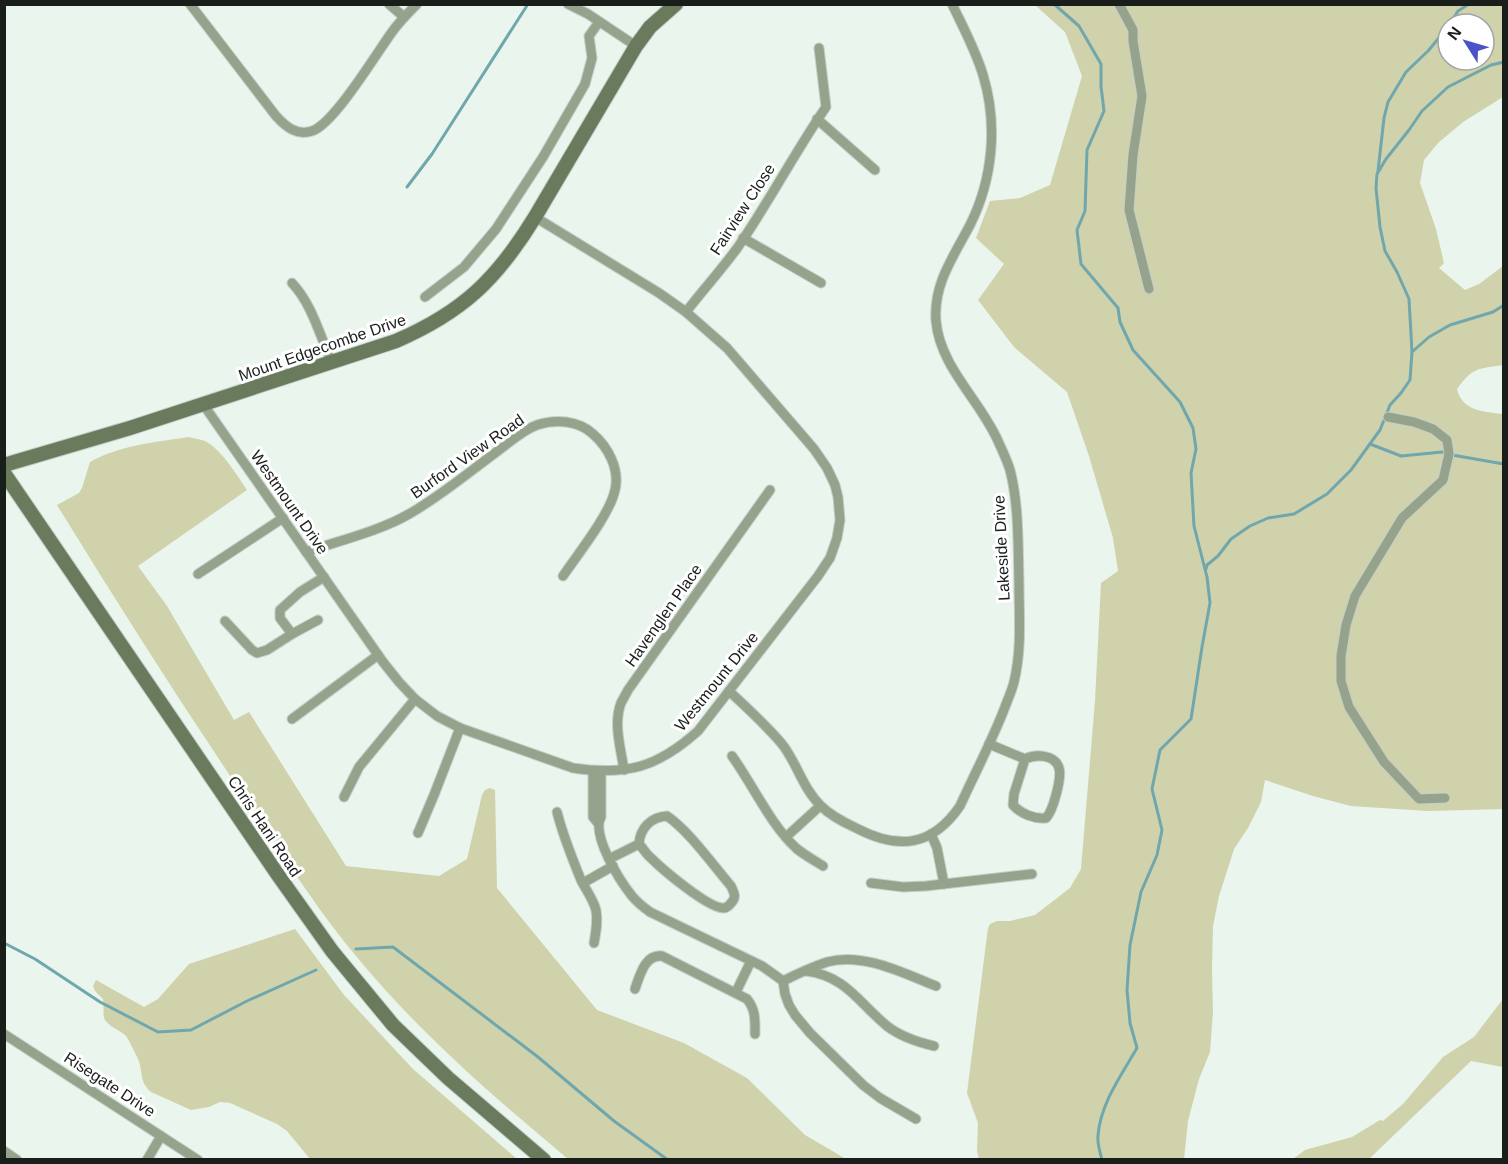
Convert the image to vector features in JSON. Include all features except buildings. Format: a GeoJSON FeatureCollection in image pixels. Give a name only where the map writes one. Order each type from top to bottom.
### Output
{"type":"FeatureCollection","features":[{"type":"Feature","properties":{"kind":"main road","name":"Mount Edgecombe Drive"},"geometry":{"type":"LineString","coordinates":[[4,465],[130,428],[332,363],[396,341],[448,315],[489,280],[520,241],[636,46],[650,27],[676,4]]}},
{"type":"Feature","properties":{"kind":"main road","name":"Chris Hani Road"},"geometry":{"type":"LineString","coordinates":[[4,472],[332,951],[393,1025],[448,1078],[543,1160]]}},
{"type":"Feature","properties":{"kind":"street"},"geometry":{"type":"LineString","coordinates":[[190,4],[284,126],[304,133],[314,131],[330,119],[394,29],[417,4]]}},
{"type":"Feature","properties":{"kind":"street"},"geometry":{"type":"LineString","coordinates":[[389,4],[404,17]]}},
{"type":"Feature","properties":{"kind":"street"},"geometry":{"type":"LineString","coordinates":[[568,4],[588,14]]}},
{"type":"Feature","properties":{"kind":"street"},"geometry":{"type":"LineString","coordinates":[[578,4],[599,22],[636,46]]}},
{"type":"Feature","properties":{"kind":"street","name":"Lakeside Drive"},"geometry":{"type":"LineString","coordinates":[[729,692],[770,730],[783,746],[808,791],[820,806],[843,822],[885,840],[902,842],[931,834],[952,818],[960,806],[999,723],[1014,683],[1019,650],[1017,513],[1010,470],[998,440],[981,409],[952,369],[940,339],[936,321],[937,299],[942,279],[971,224],[982,196],[989,170],[992,139],[990,108],[983,75],[952,4]]}},
{"type":"Feature","properties":{"kind":"street"},"geometry":{"type":"LineString","coordinates":[[1119,4],[1133,30],[1142,96],[1133,155],[1129,210],[1149,289]]}},
{"type":"Feature","properties":{"kind":"street"},"geometry":{"type":"LineString","coordinates":[[425,297],[464,267],[496,229],[543,157],[585,84],[592,58],[589,36],[599,22]]}},
{"type":"Feature","properties":{"kind":"street","name":"Fairview Close"},"geometry":{"type":"LineString","coordinates":[[686,312],[743,238],[804,138],[826,107],[819,48]]}},
{"type":"Feature","properties":{"kind":"street"},"geometry":{"type":"LineString","coordinates":[[817,119],[875,170]]}},
{"type":"Feature","properties":{"kind":"street","name":"Westmount Drive"},"geometry":{"type":"LineString","coordinates":[[203,404],[378,655],[415,699],[437,716],[459,728],[573,768],[597,771],[624,770],[659,759],[681,746],[698,731],[819,576],[830,558],[837,538],[840,520],[836,485],[814,449],[727,348],[686,312],[659,293],[535,217]]}},
{"type":"Feature","properties":{"kind":"street"},"geometry":{"type":"LineString","coordinates":[[743,238],[821,283]]}},
{"type":"Feature","properties":{"kind":"street"},"geometry":{"type":"LineString","coordinates":[[292,282],[306,302],[332,363]]}},
{"type":"Feature","properties":{"kind":"street"},"geometry":{"type":"LineString","coordinates":[[1388,417],[1414,422],[1432,429],[1447,440],[1449,454],[1443,480],[1402,518],[1355,596],[1346,625],[1341,656],[1341,681],[1349,707],[1384,762],[1419,799],[1445,798]]}},
{"type":"Feature","properties":{"kind":"street","name":"Burford View Road"},"geometry":{"type":"LineString","coordinates":[[306,552],[384,526],[408,515],[516,438],[535,426],[554,421],[573,423],[589,430],[606,448],[616,473],[615,490],[607,509],[563,576]]}},
{"type":"Feature","properties":{"kind":"street","name":"Havenglen Place"},"geometry":{"type":"LineString","coordinates":[[624,770],[618,728],[621,703],[770,490]]}},
{"type":"Feature","properties":{"kind":"street"},"geometry":{"type":"LineString","coordinates":[[198,574],[283,518]]}},
{"type":"Feature","properties":{"kind":"street"},"geometry":{"type":"LineString","coordinates":[[292,634],[280,618],[280,610],[300,592],[324,577]]}},
{"type":"Feature","properties":{"kind":"street"},"geometry":{"type":"LineString","coordinates":[[225,621],[257,653],[267,650],[318,620]]}},
{"type":"Feature","properties":{"kind":"street"},"geometry":{"type":"LineString","coordinates":[[292,719],[378,655]]}},
{"type":"Feature","properties":{"kind":"street"},"geometry":{"type":"LineString","coordinates":[[344,797],[359,767],[415,699]]}},
{"type":"Feature","properties":{"kind":"street"},"geometry":{"type":"LineString","coordinates":[[418,833],[459,728]]}},
{"type":"Feature","properties":{"kind":"street"},"geometry":{"type":"LineString","coordinates":[[989,744],[1025,759],[1031,756],[1053,759],[1059,771],[1052,809],[1046,818],[1033,817],[1020,812],[1013,805],[1014,794],[1025,759]]}},
{"type":"Feature","properties":{"kind":"street"},"geometry":{"type":"LineString","coordinates":[[732,756],[786,837],[798,850],[823,866]]}},
{"type":"Feature","properties":{"kind":"street"},"geometry":{"type":"LineString","coordinates":[[597,771],[601,817],[598,822],[601,843],[631,895],[640,905],[762,966],[783,981],[789,1005],[810,1033],[863,1085],[916,1119]]}},
{"type":"Feature","properties":{"kind":"street"},"geometry":{"type":"LineString","coordinates":[[786,837],[820,806]]}},
{"type":"Feature","properties":{"kind":"street"},"geometry":{"type":"LineString","coordinates":[[557,812],[568,850],[597,912],[594,943]]}},
{"type":"Feature","properties":{"kind":"street"},"geometry":{"type":"LineString","coordinates":[[660,816],[667,816],[685,832],[731,886],[735,894],[734,901],[723,908],[706,901],[662,869],[639,844],[640,835],[650,821],[660,816]]}},
{"type":"Feature","properties":{"kind":"street"},"geometry":{"type":"LineString","coordinates":[[931,834],[937,848],[944,884]]}},
{"type":"Feature","properties":{"kind":"street"},"geometry":{"type":"LineString","coordinates":[[583,884],[639,844]]}},
{"type":"Feature","properties":{"kind":"street"},"geometry":{"type":"LineString","coordinates":[[871,883],[903,887],[1032,874]]}},
{"type":"Feature","properties":{"kind":"street"},"geometry":{"type":"LineString","coordinates":[[635,988],[648,961],[652,957],[662,956],[747,999],[754,1012],[755,1034]]}},
{"type":"Feature","properties":{"kind":"street"},"geometry":{"type":"LineString","coordinates":[[783,981],[828,962],[847,960],[866,961],[936,986]]}},
{"type":"Feature","properties":{"kind":"street"},"geometry":{"type":"LineString","coordinates":[[736,992],[751,961]]}},
{"type":"Feature","properties":{"kind":"street"},"geometry":{"type":"LineString","coordinates":[[804,971],[818,973],[841,983],[888,1027],[914,1041],[934,1046]]}},
{"type":"Feature","properties":{"kind":"street","name":"Risegate Drive"},"geometry":{"type":"LineString","coordinates":[[4,1034],[198,1160]]}},
{"type":"Feature","properties":{"kind":"street"},"geometry":{"type":"LineString","coordinates":[[147,1160],[161,1136]]}},
{"type":"Feature","properties":{"kind":"street"},"geometry":{"type":"LineString","coordinates":[[4,1151],[17,1160]]}},
{"type":"Feature","properties":{"kind":"green space"},"geometry":{"type":"Polygon","coordinates":[[[1035,5],[1503,5],[1503,97],[1463,122],[1438,143],[1424,160],[1420,183],[1436,229],[1444,263],[1439,268],[1465,290],[1479,284],[1503,266],[1503,365],[1477,370],[1467,377],[1457,389],[1469,406],[1481,411],[1503,414],[1503,809],[1428,811],[1351,806],[1265,780],[1261,802],[1234,849],[1219,896],[1213,926],[1213,1012],[1210,1052],[1199,1079],[1188,1121],[1184,1159],[979,1159],[978,1123],[967,1093],[988,928],[990,924],[997,921],[1010,921],[1035,915],[1070,888],[1081,869],[1095,701],[1101,583],[1118,571],[1113,538],[1067,392],[1014,347],[978,300],[1004,264],[976,238],[990,201],[1020,198],[1050,185],[1082,76],[1065,32],[1035,5]]]}},
{"type":"Feature","properties":{"kind":"green space"},"geometry":{"type":"Polygon","coordinates":[[[189,437],[205,441],[219,452],[247,490],[138,566],[167,606],[234,720],[249,712],[346,866],[439,876],[467,859],[482,795],[490,788],[495,790],[497,888],[597,1010],[684,1043],[747,1078],[805,1135],[846,1159],[568,1159],[434,1041],[385,989],[345,943],[300,881],[125,615],[57,505],[79,493],[90,462],[126,448],[189,437]]]}},
{"type":"Feature","properties":{"kind":"green space"},"geometry":{"type":"Polygon","coordinates":[[[295,929],[344,995],[413,1069],[517,1159],[310,1159],[287,1131],[277,1124],[230,1103],[220,1102],[209,1107],[191,1110],[147,1088],[139,1062],[126,1036],[104,1018],[103,999],[93,986],[96,980],[144,1007],[158,999],[189,964],[295,929]]]}},
{"type":"Feature","properties":{"kind":"green space"},"geometry":{"type":"Polygon","coordinates":[[[1503,999],[1503,1067],[1471,1061],[1369,1159],[1293,1159],[1305,1150],[1352,1137],[1380,1120],[1383,1121],[1403,1104],[1443,1057],[1474,1037],[1503,999]]]}},
{"type":"Feature","properties":{"kind":"waterway"},"geometry":{"type":"LineString","coordinates":[[407,187],[432,154],[528,4]]}},
{"type":"Feature","properties":{"kind":"waterway"},"geometry":{"type":"LineString","coordinates":[[1054,4],[1079,26],[1101,64],[1104,111],[1087,150],[1085,211],[1077,230],[1081,264],[1118,308],[1120,322],[1133,350],[1180,402],[1193,428],[1196,449],[1191,473],[1194,526],[1207,577],[1210,603],[1191,719],[1160,750],[1152,789],[1162,830],[1157,855],[1141,892],[1130,945],[1127,990],[1130,1023],[1137,1048],[1103,1112],[1098,1139],[1102,1160]]}},
{"type":"Feature","properties":{"kind":"waterway"},"geometry":{"type":"LineString","coordinates":[[1457,12],[1469,4]]}},
{"type":"Feature","properties":{"kind":"waterway"},"geometry":{"type":"LineString","coordinates":[[1378,171],[1388,102],[1406,72],[1436,41]]}},
{"type":"Feature","properties":{"kind":"waterway"},"geometry":{"type":"LineString","coordinates":[[1412,352],[1409,299],[1385,251],[1380,227],[1377,174],[1422,111],[1448,87],[1491,65],[1504,62]]}},
{"type":"Feature","properties":{"kind":"waterway"},"geometry":{"type":"LineString","coordinates":[[1206,569],[1231,539],[1250,526],[1268,518],[1294,514],[1327,494],[1351,470],[1380,430],[1390,405],[1410,380],[1412,352],[1429,337],[1450,325],[1493,312],[1504,305]]}},
{"type":"Feature","properties":{"kind":"waterway"},"geometry":{"type":"LineString","coordinates":[[1370,444],[1401,456],[1446,453]]}},
{"type":"Feature","properties":{"kind":"waterway"},"geometry":{"type":"LineString","coordinates":[[1452,455],[1504,464]]}},
{"type":"Feature","properties":{"kind":"waterway"},"geometry":{"type":"LineString","coordinates":[[4,943],[35,959],[100,1002],[158,1032],[191,1030],[247,1001],[316,970]]}},
{"type":"Feature","properties":{"kind":"waterway"},"geometry":{"type":"LineString","coordinates":[[356,949],[393,947],[538,1057],[614,1121],[668,1160]]}}]}
